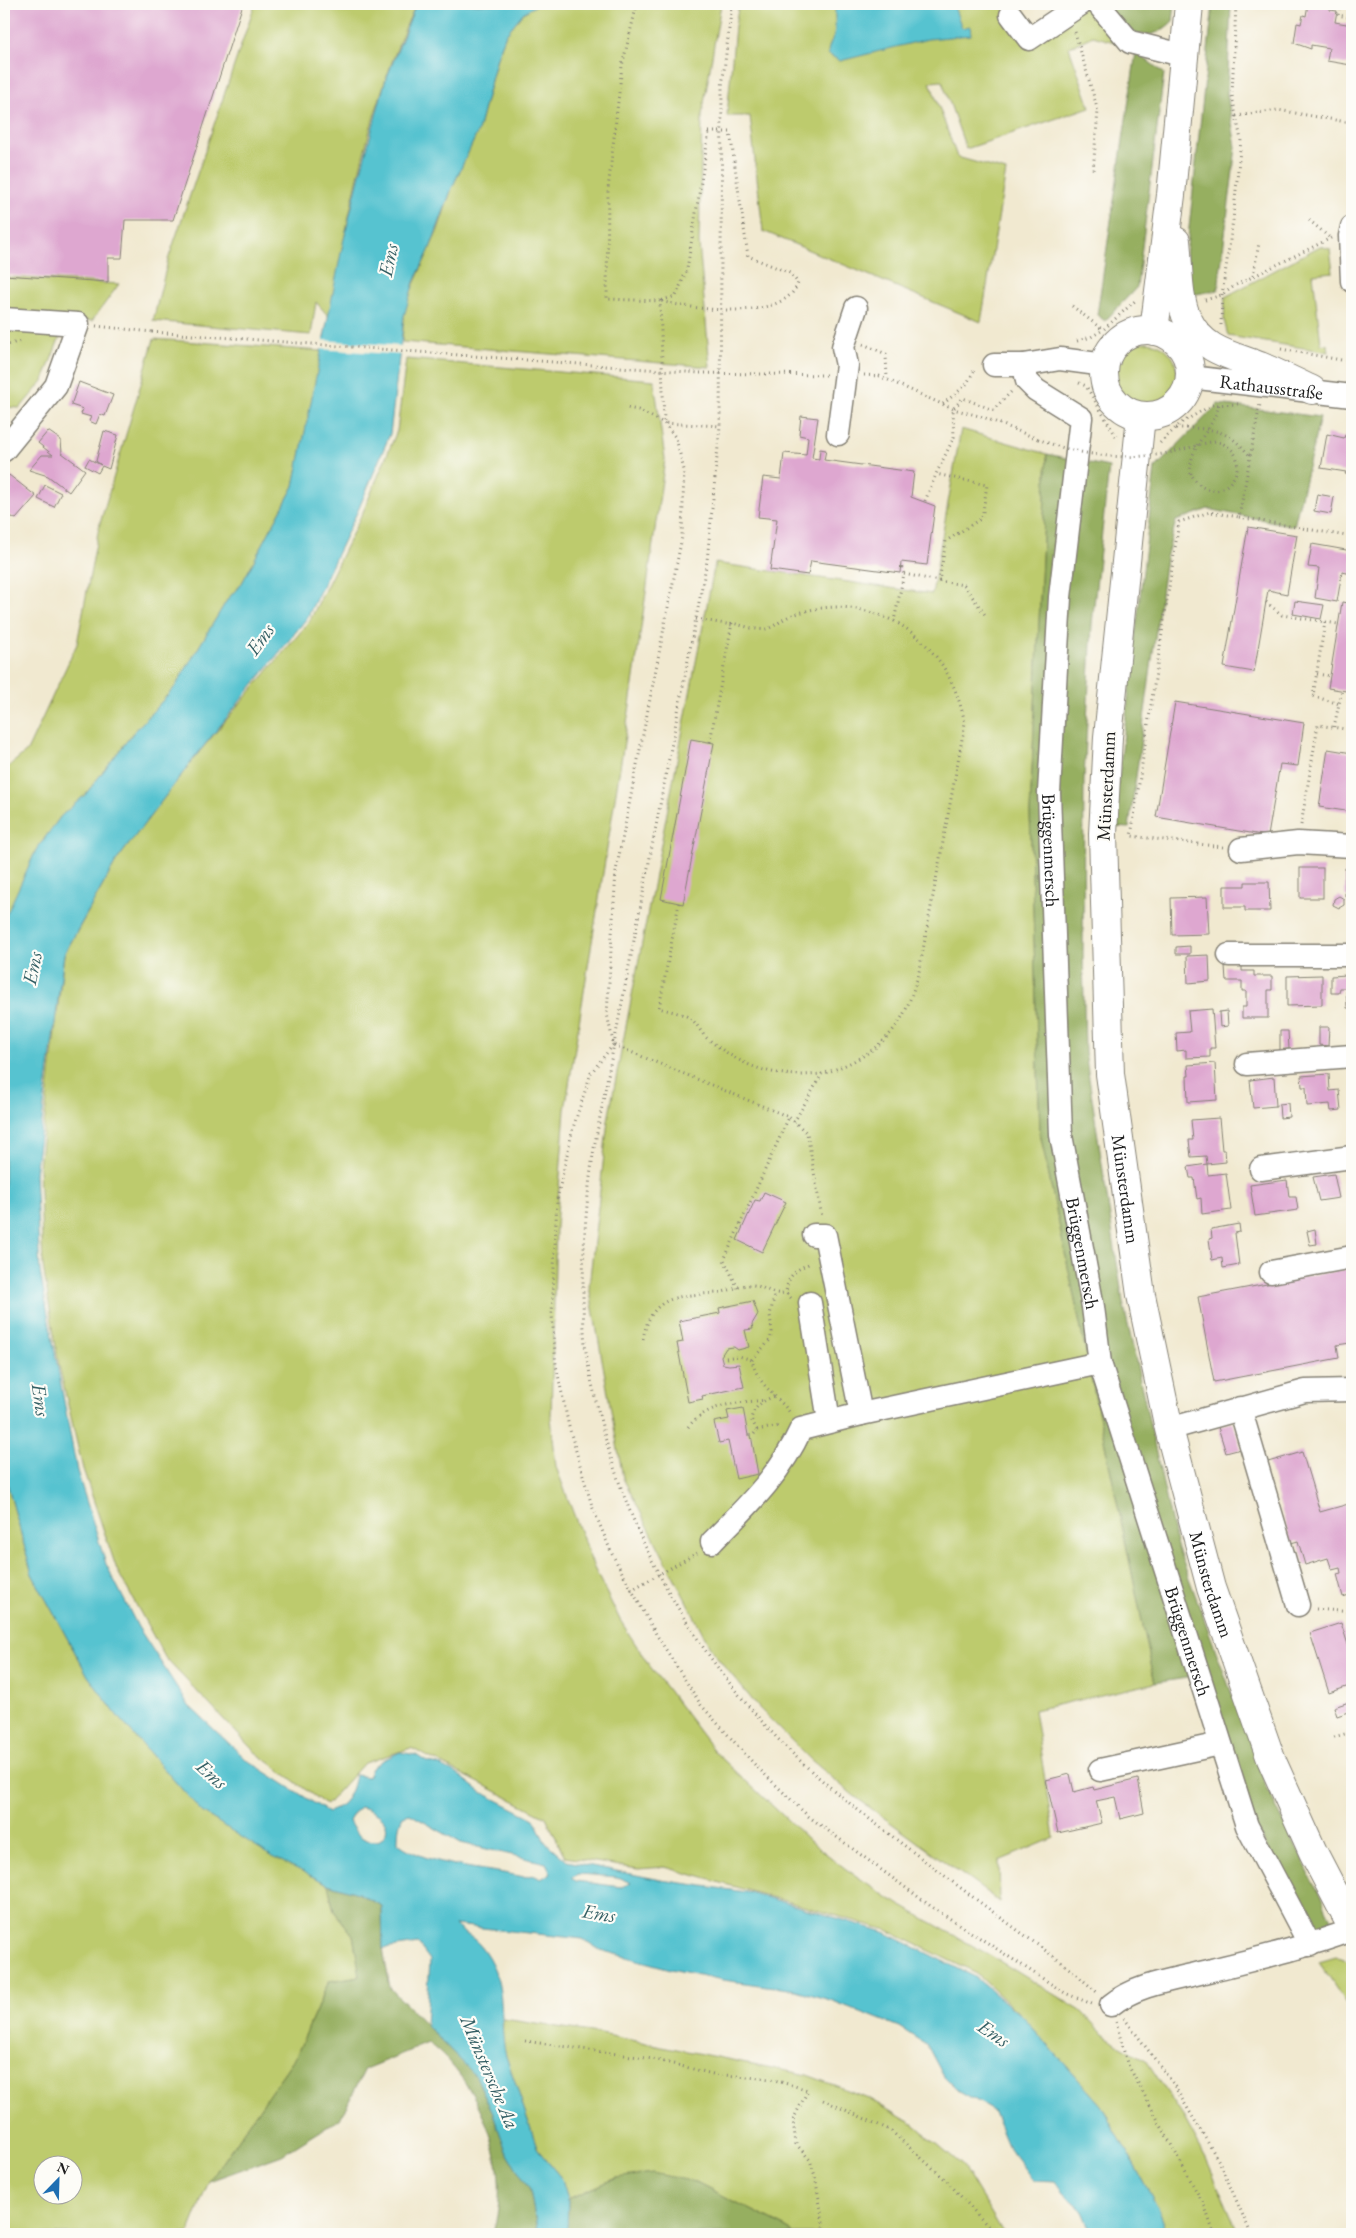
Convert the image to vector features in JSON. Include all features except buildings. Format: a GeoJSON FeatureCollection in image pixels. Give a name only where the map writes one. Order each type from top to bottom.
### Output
{"type":"FeatureCollection","features":[{"type":"Feature","properties":{"kind":"main road"},"geometry":{"type":"LineString","coordinates":[[1154,331],[1186,56],[1189,4]]}},
{"type":"Feature","properties":{"kind":"main road"},"geometry":{"type":"LineString","coordinates":[[1171,195],[1183,303],[1188,320],[1200,339],[1223,354],[1260,366],[1312,390]]}},
{"type":"Feature","properties":{"kind":"main road"},"geometry":{"type":"LineString","coordinates":[[1141,330],[1154,331],[1166,335],[1177,342],[1185,352],[1190,364],[1190,377],[1187,390],[1180,402],[1170,410],[1157,416],[1141,416],[1129,413],[1117,404],[1108,393],[1104,379],[1105,365],[1109,352],[1123,338],[1141,330]]}},
{"type":"Feature","properties":{"kind":"main road","name":"Münsterdamm"},"geometry":{"type":"LineString","coordinates":[[1141,416],[1108,737],[1103,834],[1110,1074],[1141,1295],[1169,1429],[1211,1588],[1230,1648],[1271,1759],[1313,1852],[1352,1929]]}},
{"type":"Feature","properties":{"kind":"street"},"geometry":{"type":"LineString","coordinates":[[1098,4],[1130,42],[1186,56]]}},
{"type":"Feature","properties":{"kind":"street"},"geometry":{"type":"LineString","coordinates":[[1011,15],[1030,39],[1077,6]]}},
{"type":"Feature","properties":{"kind":"street"},"geometry":{"type":"LineString","coordinates":[[1344,234],[1352,281]]}},
{"type":"Feature","properties":{"kind":"street"},"geometry":{"type":"LineString","coordinates":[[838,434],[847,365],[843,347],[856,308]]}},
{"type":"Feature","properties":{"kind":"street"},"geometry":{"type":"LineString","coordinates":[[4,319],[78,324],[56,386],[4,450]]}},
{"type":"Feature","properties":{"kind":"street"},"geometry":{"type":"LineString","coordinates":[[994,365],[1025,373],[1060,359],[1105,365]]}},
{"type":"Feature","properties":{"kind":"street","name":"Brüggenmersch"},"geometry":{"type":"LineString","coordinates":[[1025,373],[1036,390],[1081,418],[1060,597],[1049,793],[1061,1135],[1093,1307],[1100,1363],[1247,1826],[1310,1946]]}},
{"type":"Feature","properties":{"kind":"street","name":"Rathausstraße"},"geometry":{"type":"LineString","coordinates":[[1190,377],[1352,396]]}},
{"type":"Feature","properties":{"kind":"street"},"geometry":{"type":"LineString","coordinates":[[1241,849],[1298,843],[1352,846]]}},
{"type":"Feature","properties":{"kind":"street"},"geometry":{"type":"LineString","coordinates":[[1228,954],[1352,955]]}},
{"type":"Feature","properties":{"kind":"street"},"geometry":{"type":"LineString","coordinates":[[1247,1064],[1352,1056]]}},
{"type":"Feature","properties":{"kind":"street"},"geometry":{"type":"LineString","coordinates":[[1261,1169],[1352,1157]]}},
{"type":"Feature","properties":{"kind":"street"},"geometry":{"type":"LineString","coordinates":[[823,1241],[862,1414]]}},
{"type":"Feature","properties":{"kind":"street"},"geometry":{"type":"LineString","coordinates":[[1271,1272],[1352,1257]]}},
{"type":"Feature","properties":{"kind":"street"},"geometry":{"type":"LineString","coordinates":[[803,1301],[829,1421]]}},
{"type":"Feature","properties":{"kind":"street"},"geometry":{"type":"LineString","coordinates":[[712,1542],[769,1485],[792,1448],[800,1426],[1100,1363]]}},
{"type":"Feature","properties":{"kind":"street"},"geometry":{"type":"LineString","coordinates":[[1169,1429],[1305,1391],[1352,1390]]}},
{"type":"Feature","properties":{"kind":"street"},"geometry":{"type":"LineString","coordinates":[[1240,1408],[1298,1605]]}},
{"type":"Feature","properties":{"kind":"street"},"geometry":{"type":"LineString","coordinates":[[1100,1770],[1220,1744]]}},
{"type":"Feature","properties":{"kind":"street"},"geometry":{"type":"LineString","coordinates":[[1112,2005],[1119,1998],[1148,1987],[1310,1946],[1352,1929]]}},
{"type":"Feature","properties":{"kind":"path"},"geometry":{"type":"LineString","coordinates":[[637,4],[622,66],[608,190],[607,299],[660,301],[684,307],[758,309],[779,304],[795,290],[798,283],[790,274],[748,256],[730,132],[709,132],[687,269],[676,296],[660,301]]}},
{"type":"Feature","properties":{"kind":"path"},"geometry":{"type":"LineString","coordinates":[[732,4],[722,87],[720,132],[720,426],[707,561],[586,1200],[584,1331],[590,1374],[609,1456],[623,1498],[659,1576],[699,1644],[726,1679],[782,1743],[846,1802],[1064,1964],[1112,2005],[1128,2022],[1172,2082],[1220,2163],[1251,2234]]}},
{"type":"Feature","properties":{"kind":"path"},"geometry":{"type":"LineString","coordinates":[[1221,332],[1222,295],[1240,140],[1232,96],[1236,4]]}},
{"type":"Feature","properties":{"kind":"path"},"geometry":{"type":"LineString","coordinates":[[1340,4],[1338,15],[1352,18]]}},
{"type":"Feature","properties":{"kind":"path"},"geometry":{"type":"LineString","coordinates":[[1077,6],[1076,41],[1098,111],[1094,171]]}},
{"type":"Feature","properties":{"kind":"path"},"geometry":{"type":"LineString","coordinates":[[1236,116],[1278,110],[1352,123]]}},
{"type":"Feature","properties":{"kind":"path"},"geometry":{"type":"LineString","coordinates":[[1309,220],[1344,234]]}},
{"type":"Feature","properties":{"kind":"path"},"geometry":{"type":"LineString","coordinates":[[1202,300],[1222,295],[1253,276],[1344,234]]}},
{"type":"Feature","properties":{"kind":"path"},"geometry":{"type":"LineString","coordinates":[[1253,276],[1260,243]]}},
{"type":"Feature","properties":{"kind":"path"},"geometry":{"type":"LineString","coordinates":[[1075,341],[1092,337],[1103,330],[1122,315],[1133,301],[1139,299]]}},
{"type":"Feature","properties":{"kind":"path"},"geometry":{"type":"LineString","coordinates":[[614,1045],[607,1014],[616,871],[682,537],[684,470],[676,438],[664,423],[660,301]]}},
{"type":"Feature","properties":{"kind":"path"},"geometry":{"type":"LineString","coordinates":[[1072,306],[1103,330]]}},
{"type":"Feature","properties":{"kind":"path"},"geometry":{"type":"LineString","coordinates":[[78,324],[152,332],[700,373],[721,373]]}},
{"type":"Feature","properties":{"kind":"path"},"geometry":{"type":"LineString","coordinates":[[859,342],[886,354],[887,379]]}},
{"type":"Feature","properties":{"kind":"path"},"geometry":{"type":"LineString","coordinates":[[1273,348],[1352,362]]}},
{"type":"Feature","properties":{"kind":"path"},"geometry":{"type":"LineString","coordinates":[[1347,361],[1352,357]]}},
{"type":"Feature","properties":{"kind":"path"},"geometry":{"type":"LineString","coordinates":[[925,501],[954,438],[953,409],[963,398],[993,410],[1016,387],[1025,373]]}},
{"type":"Feature","properties":{"kind":"path"},"geometry":{"type":"LineString","coordinates":[[943,404],[970,379]]}},
{"type":"Feature","properties":{"kind":"path"},"geometry":{"type":"LineString","coordinates":[[953,409],[983,417],[1060,448],[1094,455],[1154,456],[1215,441],[1224,443],[1237,458],[1238,468],[1235,476],[1224,488],[1216,490],[1206,489],[1196,483],[1191,474],[1192,453],[1208,428],[1220,404],[1202,410],[1176,428],[1161,443]]}},
{"type":"Feature","properties":{"kind":"path"},"geometry":{"type":"LineString","coordinates":[[1239,517],[1260,404]]}},
{"type":"Feature","properties":{"kind":"path"},"geometry":{"type":"LineString","coordinates":[[627,408],[638,410],[664,423],[720,426]]}},
{"type":"Feature","properties":{"kind":"path"},"geometry":{"type":"LineString","coordinates":[[1176,428],[1208,428],[1231,436],[1250,457]]}},
{"type":"Feature","properties":{"kind":"path"},"geometry":{"type":"LineString","coordinates":[[936,474],[987,485],[982,518],[946,541],[939,580]]}},
{"type":"Feature","properties":{"kind":"path"},"geometry":{"type":"LineString","coordinates":[[1241,849],[1131,836],[1179,522],[1210,512],[1352,537]]}},
{"type":"Feature","properties":{"kind":"path"},"geometry":{"type":"LineString","coordinates":[[894,621],[904,574],[901,566]]}},
{"type":"Feature","properties":{"kind":"path"},"geometry":{"type":"LineString","coordinates":[[904,574],[964,585],[986,616]]}},
{"type":"Feature","properties":{"kind":"path"},"geometry":{"type":"LineString","coordinates":[[1266,602],[1282,615],[1338,624]]}},
{"type":"Feature","properties":{"kind":"path"},"geometry":{"type":"LineString","coordinates":[[679,903],[659,1008],[691,1018],[706,1037],[730,1056],[769,1073],[822,1074],[849,1066],[878,1047],[902,1017],[918,977],[965,723],[960,699],[947,670],[931,650],[909,630],[877,613],[855,608],[828,606],[788,616],[766,629],[696,619]]}},
{"type":"Feature","properties":{"kind":"path"},"geometry":{"type":"LineString","coordinates":[[1325,622],[1313,696],[1339,704]]}},
{"type":"Feature","properties":{"kind":"path"},"geometry":{"type":"LineString","coordinates":[[710,742],[732,625]]}},
{"type":"Feature","properties":{"kind":"path"},"geometry":{"type":"LineString","coordinates":[[1317,674],[1330,676]]}},
{"type":"Feature","properties":{"kind":"path"},"geometry":{"type":"LineString","coordinates":[[1334,728],[1342,690]]}},
{"type":"Feature","properties":{"kind":"path"},"geometry":{"type":"LineString","coordinates":[[1298,843],[1318,725],[1352,730]]}},
{"type":"Feature","properties":{"kind":"path"},"geometry":{"type":"LineString","coordinates":[[614,1045],[789,1117],[807,1133],[824,1258],[800,1267],[787,1283],[786,1293]]}},
{"type":"Feature","properties":{"kind":"path"},"geometry":{"type":"LineString","coordinates":[[614,1045],[592,1073],[573,1128],[559,1190],[552,1315],[556,1366],[568,1427],[592,1506],[612,1554],[631,1590],[702,1705],[756,1766],[808,1816],[932,1907],[1065,1993],[1087,2003],[1112,2005]]}},
{"type":"Feature","properties":{"kind":"path"},"geometry":{"type":"LineString","coordinates":[[794,1122],[822,1074]]}},
{"type":"Feature","properties":{"kind":"path"},"geometry":{"type":"LineString","coordinates":[[738,1288],[724,1260],[789,1117]]}},
{"type":"Feature","properties":{"kind":"path"},"geometry":{"type":"LineString","coordinates":[[643,1339],[648,1321],[666,1301],[690,1293],[715,1293],[752,1285],[775,1293],[786,1293],[791,1298],[803,1301]]}},
{"type":"Feature","properties":{"kind":"path"},"geometry":{"type":"LineString","coordinates":[[752,1360],[770,1340],[772,1332],[770,1315],[775,1293]]}},
{"type":"Feature","properties":{"kind":"path"},"geometry":{"type":"LineString","coordinates":[[726,1358],[739,1356],[752,1360]]}},
{"type":"Feature","properties":{"kind":"path"},"geometry":{"type":"LineString","coordinates":[[752,1360],[755,1374],[800,1426]]}},
{"type":"Feature","properties":{"kind":"path"},"geometry":{"type":"LineString","coordinates":[[757,1430],[750,1419],[752,1414],[766,1400],[775,1396]]}},
{"type":"Feature","properties":{"kind":"path"},"geometry":{"type":"LineString","coordinates":[[688,1427],[704,1412],[715,1407],[766,1400]]}},
{"type":"Feature","properties":{"kind":"path"},"geometry":{"type":"LineString","coordinates":[[754,1434],[757,1430],[800,1426]]}},
{"type":"Feature","properties":{"kind":"path"},"geometry":{"type":"LineString","coordinates":[[631,1590],[659,1576],[712,1542]]}},
{"type":"Feature","properties":{"kind":"path"},"geometry":{"type":"LineString","coordinates":[[1298,1605],[1352,1612]]}},
{"type":"Feature","properties":{"kind":"path"},"geometry":{"type":"LineString","coordinates":[[1334,1737],[1352,1732]]}},
{"type":"Feature","properties":{"kind":"path"},"geometry":{"type":"LineString","coordinates":[[1348,1773],[1352,1772]]}},
{"type":"Feature","properties":{"kind":"path"},"geometry":{"type":"LineString","coordinates":[[1112,2005],[1126,2063],[1205,2207],[1214,2234]]}},
{"type":"Feature","properties":{"kind":"path"},"geometry":{"type":"LineString","coordinates":[[525,2041],[653,2059],[713,2074],[771,2079],[808,2090],[793,2120],[796,2144],[810,2160],[815,2176],[825,2234]]}},
{"type":"Feature","properties":{"kind":"path"},"geometry":{"type":"LineString","coordinates":[[823,2100],[890,2130],[947,2181],[995,2234]]}},
{"type":"Feature","properties":{"kind":"green space"},"geometry":{"type":"Polygon","coordinates":[[[255,4],[416,4],[386,79],[374,118],[353,197],[329,317],[316,302],[311,335],[153,321],[168,260],[255,4]]]}},
{"type":"Feature","properties":{"kind":"green space"},"geometry":{"type":"Polygon","coordinates":[[[538,4],[721,4],[702,115],[699,243],[710,367],[402,342],[404,316],[408,298],[438,230],[452,188],[478,131],[497,58],[506,34],[523,13],[538,4]]]}},
{"type":"Feature","properties":{"kind":"green space"},"geometry":{"type":"Polygon","coordinates":[[[739,4],[1009,4],[1028,43],[1088,4],[1121,44],[1093,36],[1069,47],[1090,107],[966,149],[942,81],[930,82],[957,157],[1006,171],[981,322],[763,231],[750,116],[727,116],[735,26],[739,4]]]}},
{"type":"Feature","properties":{"kind":"green space"},"geometry":{"type":"Polygon","coordinates":[[[1104,4],[1175,4],[1173,21],[1162,30],[1144,35],[1128,28],[1104,4]]]}},
{"type":"Feature","properties":{"kind":"green space"},"geometry":{"type":"Polygon","coordinates":[[[1213,4],[1231,4],[1227,94],[1236,147],[1218,290],[1191,295],[1186,256],[1213,4]]]}},
{"type":"Feature","properties":{"kind":"green space"},"geometry":{"type":"Polygon","coordinates":[[[1136,52],[1164,73],[1137,287],[1105,321],[1097,315],[1136,52]]]}},
{"type":"Feature","properties":{"kind":"green space"},"geometry":{"type":"Polygon","coordinates":[[[1320,246],[1330,249],[1333,272],[1313,274],[1321,344],[1328,345],[1329,352],[1228,336],[1224,320],[1225,297],[1320,246]]]}},
{"type":"Feature","properties":{"kind":"green space"},"geometry":{"type":"Polygon","coordinates":[[[4,277],[119,284],[92,321],[67,318],[43,381],[20,408],[4,407],[4,277]]]}},
{"type":"Feature","properties":{"kind":"green space"},"geometry":{"type":"Polygon","coordinates":[[[154,339],[322,351],[294,486],[242,583],[227,600],[175,687],[133,733],[85,795],[61,816],[36,850],[4,924],[4,770],[27,751],[77,644],[99,527],[154,339]]]}},
{"type":"Feature","properties":{"kind":"green space"},"geometry":{"type":"Polygon","coordinates":[[[1140,342],[1152,342],[1168,351],[1175,361],[1177,373],[1175,385],[1168,395],[1152,404],[1140,404],[1129,399],[1120,390],[1115,379],[1115,367],[1120,356],[1129,347],[1140,342]]]}},
{"type":"Feature","properties":{"kind":"green space"},"geometry":{"type":"Polygon","coordinates":[[[406,359],[654,380],[665,459],[630,705],[565,1110],[556,1227],[551,1417],[556,1467],[594,1568],[620,1620],[649,1665],[714,1751],[811,1842],[846,1869],[898,1904],[993,1957],[1081,2011],[1100,2031],[1120,2046],[1146,2060],[1184,2118],[1206,2158],[1239,2234],[1168,2234],[1158,2208],[1101,2105],[1024,2018],[977,1974],[887,1930],[665,1867],[638,1869],[565,1857],[546,1817],[411,1748],[364,1763],[326,1805],[254,1751],[166,1659],[117,1570],[83,1469],[59,1366],[43,1266],[39,1167],[64,955],[117,860],[195,757],[309,622],[363,512],[397,431],[406,359]]]}},
{"type":"Feature","properties":{"kind":"green space"},"geometry":{"type":"Polygon","coordinates":[[[1218,404],[1320,417],[1294,526],[1208,509],[1176,521],[1166,558],[1129,828],[1113,827],[1155,468],[1218,404]]]}},
{"type":"Feature","properties":{"kind":"green space"},"geometry":{"type":"Polygon","coordinates":[[[961,429],[1047,454],[1030,812],[1040,1133],[1155,1683],[1034,1710],[1054,1838],[999,1861],[1000,1902],[854,1796],[810,1759],[759,1708],[712,1651],[623,1478],[589,1286],[608,1120],[715,563],[932,594],[961,429]]]}},
{"type":"Feature","properties":{"kind":"green space"},"geometry":{"type":"Polygon","coordinates":[[[1047,454],[1109,467],[1092,624],[1084,779],[1083,952],[1085,1052],[1123,1302],[1176,1543],[1266,1786],[1336,1927],[1315,1934],[1255,1826],[1205,1675],[1155,1683],[1040,1133],[1030,812],[1047,454]]]}},
{"type":"Feature","properties":{"kind":"green space"},"geometry":{"type":"Polygon","coordinates":[[[4,1472],[32,1574],[88,1676],[119,1718],[202,1812],[273,1856],[328,1884],[334,1911],[353,1935],[361,1976],[329,1981],[297,2054],[209,2181],[188,2234],[4,2234],[4,1472]]]}},
{"type":"Feature","properties":{"kind":"green space"},"geometry":{"type":"Polygon","coordinates":[[[328,1884],[358,1893],[382,1906],[383,1949],[390,1988],[476,2076],[494,2116],[506,2151],[530,2190],[538,2234],[492,2234],[498,2209],[499,2183],[496,2156],[488,2129],[478,2104],[464,2080],[447,2060],[428,2043],[365,2069],[340,2119],[282,2155],[209,2181],[297,2054],[329,1981],[360,1976],[353,1935],[334,1911],[328,1884]]]}},
{"type":"Feature","properties":{"kind":"green space"},"geometry":{"type":"Polygon","coordinates":[[[1336,1957],[1352,1963],[1352,2013],[1319,1962],[1336,1957]]]}},
{"type":"Feature","properties":{"kind":"green space"},"geometry":{"type":"Polygon","coordinates":[[[503,2019],[591,2032],[807,2075],[866,2097],[916,2126],[962,2165],[1004,2234],[793,2234],[789,2229],[696,2182],[616,2178],[568,2199],[562,2179],[538,2150],[506,2056],[502,2041],[503,2019]]]}},
{"type":"Feature","properties":{"kind":"green space"},"geometry":{"type":"Polygon","coordinates":[[[652,2173],[696,2182],[789,2229],[793,2234],[567,2234],[568,2199],[616,2178],[652,2173]]]}},
{"type":"Feature","properties":{"kind":"water"},"geometry":{"type":"Polygon","coordinates":[[[416,4],[538,4],[523,13],[506,34],[497,57],[478,131],[452,188],[429,251],[414,282],[404,316],[390,434],[359,508],[307,618],[195,757],[117,860],[64,954],[35,1174],[40,1272],[77,1471],[106,1564],[138,1627],[189,1706],[247,1760],[328,1812],[339,1806],[347,1798],[355,1775],[368,1777],[372,1768],[381,1761],[400,1752],[416,1755],[427,1762],[441,1766],[459,1775],[481,1792],[534,1819],[545,1842],[567,1861],[661,1880],[752,1893],[884,1932],[975,1977],[1024,2018],[1101,2105],[1158,2208],[1168,2234],[1093,2234],[1082,2209],[1064,2193],[1055,2181],[1033,2180],[1009,2148],[993,2110],[956,2089],[944,2077],[927,2045],[899,2027],[833,2001],[796,1990],[723,1980],[671,1969],[600,1950],[583,1939],[455,1925],[479,1944],[495,1971],[501,1998],[506,2056],[538,2150],[562,2179],[568,2199],[567,2234],[538,2234],[530,2190],[506,2151],[494,2116],[476,2076],[426,2025],[430,1960],[418,1944],[383,1949],[382,1906],[358,1893],[328,1884],[273,1857],[202,1812],[119,1718],[88,1676],[32,1574],[4,1472],[4,920],[36,850],[61,816],[85,795],[133,733],[175,687],[227,600],[242,583],[294,486],[343,243],[385,82],[416,4]],[[360,1807],[349,1821],[351,1826],[357,1834],[365,1839],[370,1841],[380,1840],[387,1829],[386,1824],[372,1811],[360,1807]],[[410,1814],[403,1816],[399,1826],[398,1843],[425,1857],[458,1866],[524,1877],[533,1875],[541,1879],[551,1873],[546,1863],[461,1843],[410,1814]],[[579,1874],[571,1878],[576,1881],[621,1887],[631,1883],[617,1877],[579,1874]]]}},
{"type":"Feature","properties":{"kind":"water"},"geometry":{"type":"Polygon","coordinates":[[[837,4],[953,4],[962,28],[970,26],[971,35],[928,39],[840,61],[828,54],[835,31],[837,4]]]}},
{"type":"Feature","properties":{"kind":"pier"},"geometry":{"type":"Polygon","coordinates":[[[322,340],[404,346],[403,355],[320,349],[322,340]]]}},
{"type":"Feature","properties":{"kind":"water label","name":"Ems"},"geometry":{"type":"Point","coordinates":[388,260]}},
{"type":"Feature","properties":{"kind":"water label","name":"Ems"},"geometry":{"type":"Point","coordinates":[260,639]}},
{"type":"Feature","properties":{"kind":"water label","name":"Ems"},"geometry":{"type":"Point","coordinates":[32,968]}},
{"type":"Feature","properties":{"kind":"water label","name":"Ems"},"geometry":{"type":"Point","coordinates":[41,1400]}},
{"type":"Feature","properties":{"kind":"water label","name":"Ems"},"geometry":{"type":"Point","coordinates":[212,1774]}},
{"type":"Feature","properties":{"kind":"water label","name":"Ems"},"geometry":{"type":"Point","coordinates":[599,1913]}},
{"type":"Feature","properties":{"kind":"water label","name":"Ems"},"geometry":{"type":"Point","coordinates":[994,2033]}},
{"type":"Feature","properties":{"kind":"water label","name":"Münstersche Aa"},"geometry":{"type":"Point","coordinates":[490,2072]}}]}
